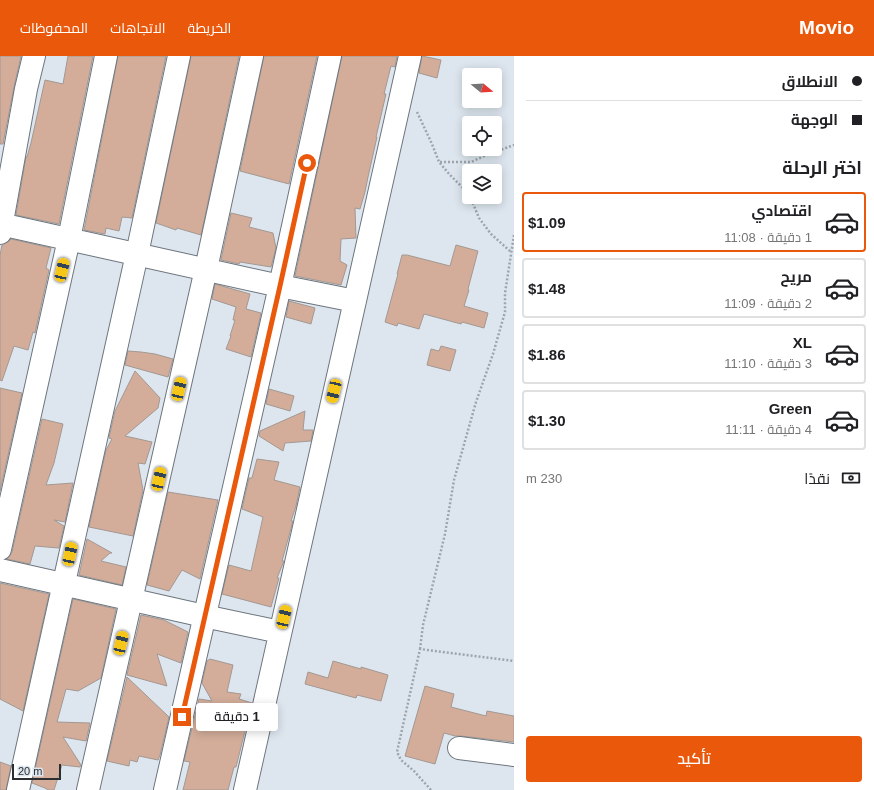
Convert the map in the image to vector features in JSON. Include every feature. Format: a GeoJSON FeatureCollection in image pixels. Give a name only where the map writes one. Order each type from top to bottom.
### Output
{"type":"FeatureCollection","features":[{"type":"Feature","properties":{"kind":"street"},"geometry":{"type":"LineString","coordinates":[[34,56],[26,89],[1,227],[69,239],[280,286],[355,301]]}},
{"type":"Feature","properties":{"kind":"street"},"geometry":{"type":"LineString","coordinates":[[0,549],[69,239],[106,56]]}},
{"type":"Feature","properties":{"kind":"street"},"geometry":{"type":"LineString","coordinates":[[18,790],[137,254],[179,56]]}},
{"type":"Feature","properties":{"kind":"street"},"geometry":{"type":"LineString","coordinates":[[88,790],[206,269],[252,56]]}},
{"type":"Feature","properties":{"kind":"street"},"geometry":{"type":"LineString","coordinates":[[165,790],[280,286],[330,56]]}},
{"type":"Feature","properties":{"kind":"street"},"geometry":{"type":"LineString","coordinates":[[245,790],[410,56]]}},
{"type":"Feature","properties":{"kind":"street"},"geometry":{"type":"LineString","coordinates":[[0,570],[280,632]]}},
{"type":"Feature","properties":{"kind":"street"},"geometry":{"type":"LineString","coordinates":[[459,748],[514,755]]}},
{"type":"Feature","properties":{"kind":"path"},"geometry":{"type":"LineString","coordinates":[[401,94],[414,107],[439,162],[472,201],[479,218],[491,234],[511,252]]}},
{"type":"Feature","properties":{"kind":"path"},"geometry":{"type":"LineString","coordinates":[[439,162],[471,162],[514,145]]}},
{"type":"Feature","properties":{"kind":"path"},"geometry":{"type":"LineString","coordinates":[[431,790],[414,771],[401,760],[397,752],[420,649],[423,625],[446,534],[454,480],[476,402],[493,354],[505,312],[505,293],[514,235]]}},
{"type":"Feature","properties":{"kind":"path"},"geometry":{"type":"LineString","coordinates":[[420,649],[514,661]]}},
{"type":"Feature","properties":{"kind":"building"},"geometry":{"type":"Polygon","coordinates":[[[0,56],[21,56],[3,144],[0,144],[0,56]]]}},
{"type":"Feature","properties":{"kind":"building"},"geometry":{"type":"Polygon","coordinates":[[[68,56],[93,56],[59,224],[16,215],[26,157],[31,143],[45,80],[63,84],[68,56]]]}},
{"type":"Feature","properties":{"kind":"building"},"geometry":{"type":"Polygon","coordinates":[[[118,56],[166,56],[132,218],[122,217],[119,231],[106,228],[105,234],[84,230],[118,56]]]}},
{"type":"Feature","properties":{"kind":"building"},"geometry":{"type":"Polygon","coordinates":[[[191,56],[239,56],[201,235],[177,228],[176,230],[156,223],[191,56]]]}},
{"type":"Feature","properties":{"kind":"building"},"geometry":{"type":"Polygon","coordinates":[[[264,56],[317,56],[289,184],[240,171],[264,56]]]}},
{"type":"Feature","properties":{"kind":"building"},"geometry":{"type":"Polygon","coordinates":[[[342,56],[397,56],[395,67],[391,66],[384,94],[386,94],[365,192],[360,209],[355,208],[356,238],[341,239],[340,261],[347,265],[341,285],[295,276],[342,56]]]}},
{"type":"Feature","properties":{"kind":"building"},"geometry":{"type":"Polygon","coordinates":[[[422,56],[441,60],[437,78],[419,73],[422,56]]]}},
{"type":"Feature","properties":{"kind":"building"},"geometry":{"type":"Polygon","coordinates":[[[231,213],[252,218],[249,227],[273,233],[276,248],[271,267],[240,262],[239,264],[221,260],[231,213]]]}},
{"type":"Feature","properties":{"kind":"building"},"geometry":{"type":"Polygon","coordinates":[[[11,239],[51,248],[46,268],[49,270],[35,333],[33,332],[28,350],[14,346],[2,381],[0,380],[0,255],[2,245],[11,239]]]}},
{"type":"Feature","properties":{"kind":"building"},"geometry":{"type":"Polygon","coordinates":[[[456,245],[478,251],[464,306],[488,313],[484,328],[462,322],[461,324],[424,314],[419,329],[398,323],[397,326],[385,322],[402,255],[450,266],[456,245]]]}},
{"type":"Feature","properties":{"kind":"building"},"geometry":{"type":"Polygon","coordinates":[[[215,284],[250,294],[246,309],[261,313],[251,357],[226,349],[235,320],[233,320],[236,307],[212,299],[215,284]]]}},
{"type":"Feature","properties":{"kind":"building"},"geometry":{"type":"Polygon","coordinates":[[[289,301],[315,308],[311,324],[286,317],[289,301]]]}},
{"type":"Feature","properties":{"kind":"building"},"geometry":{"type":"Polygon","coordinates":[[[441,346],[456,350],[450,371],[427,365],[431,349],[439,351],[441,346]]]}},
{"type":"Feature","properties":{"kind":"building"},"geometry":{"type":"Polygon","coordinates":[[[128,351],[155,354],[173,359],[168,377],[125,365],[128,351]]]}},
{"type":"Feature","properties":{"kind":"building"},"geometry":{"type":"Polygon","coordinates":[[[135,371],[160,398],[158,408],[125,436],[152,442],[145,464],[138,463],[143,490],[133,536],[89,527],[106,450],[112,439],[109,438],[115,411],[135,371]]]}},
{"type":"Feature","properties":{"kind":"building"},"geometry":{"type":"Polygon","coordinates":[[[0,388],[22,393],[0,491],[0,388]]]}},
{"type":"Feature","properties":{"kind":"building"},"geometry":{"type":"Polygon","coordinates":[[[269,389],[294,396],[290,411],[266,404],[269,389]]]}},
{"type":"Feature","properties":{"kind":"building"},"geometry":{"type":"Polygon","coordinates":[[[305,411],[303,430],[313,430],[311,441],[285,443],[283,451],[259,436],[260,431],[305,411]]]}},
{"type":"Feature","properties":{"kind":"building"},"geometry":{"type":"Polygon","coordinates":[[[42,419],[63,424],[54,463],[46,485],[73,483],[65,522],[54,520],[64,526],[59,548],[35,546],[30,564],[7,559],[12,552],[42,419]]]}},
{"type":"Feature","properties":{"kind":"building"},"geometry":{"type":"Polygon","coordinates":[[[257,459],[279,462],[274,480],[300,487],[291,521],[293,521],[282,561],[284,561],[277,578],[279,578],[271,607],[222,594],[229,565],[251,571],[263,517],[242,509],[249,478],[252,478],[257,459]]]}},
{"type":"Feature","properties":{"kind":"building"},"geometry":{"type":"Polygon","coordinates":[[[168,492],[218,500],[200,579],[182,570],[169,591],[147,585],[168,492]]]}},
{"type":"Feature","properties":{"kind":"building"},"geometry":{"type":"Polygon","coordinates":[[[87,539],[112,553],[101,561],[126,567],[122,585],[79,575],[87,539]]]}},
{"type":"Feature","properties":{"kind":"building"},"geometry":{"type":"Polygon","coordinates":[[[0,583],[49,594],[23,711],[0,699],[0,583]]]}},
{"type":"Feature","properties":{"kind":"building"},"geometry":{"type":"Polygon","coordinates":[[[73,599],[116,609],[101,678],[78,691],[66,689],[57,722],[90,723],[86,741],[63,737],[81,765],[80,767],[62,765],[54,790],[48,790],[32,783],[73,599]]]}},
{"type":"Feature","properties":{"kind":"building"},"geometry":{"type":"Polygon","coordinates":[[[141,615],[164,620],[188,632],[181,663],[157,654],[167,686],[127,675],[141,615]]]}},
{"type":"Feature","properties":{"kind":"building"},"geometry":{"type":"Polygon","coordinates":[[[210,659],[233,665],[227,692],[241,694],[239,699],[252,703],[236,767],[234,767],[228,790],[183,790],[190,762],[184,761],[199,699],[212,701],[202,683],[207,661],[210,659]]]}},
{"type":"Feature","properties":{"kind":"building"},"geometry":{"type":"Polygon","coordinates":[[[333,661],[388,675],[381,701],[357,695],[356,698],[305,684],[308,672],[328,678],[333,661]]]}},
{"type":"Feature","properties":{"kind":"building"},"geometry":{"type":"Polygon","coordinates":[[[127,677],[169,717],[158,760],[139,756],[137,762],[130,760],[129,766],[107,761],[127,677]]]}},
{"type":"Feature","properties":{"kind":"building"},"geometry":{"type":"Polygon","coordinates":[[[425,686],[454,694],[451,707],[486,716],[487,711],[514,716],[514,742],[455,736],[444,733],[435,764],[405,756],[425,686]]]}},
{"type":"Feature","properties":{"kind":"building"},"geometry":{"type":"Polygon","coordinates":[[[0,762],[11,766],[6,790],[0,790],[0,762]]]}},
{"type":"Feature","properties":{"kind":"route"},"geometry":{"type":"LineString","coordinates":[[182,717],[307,163]]}}]}
